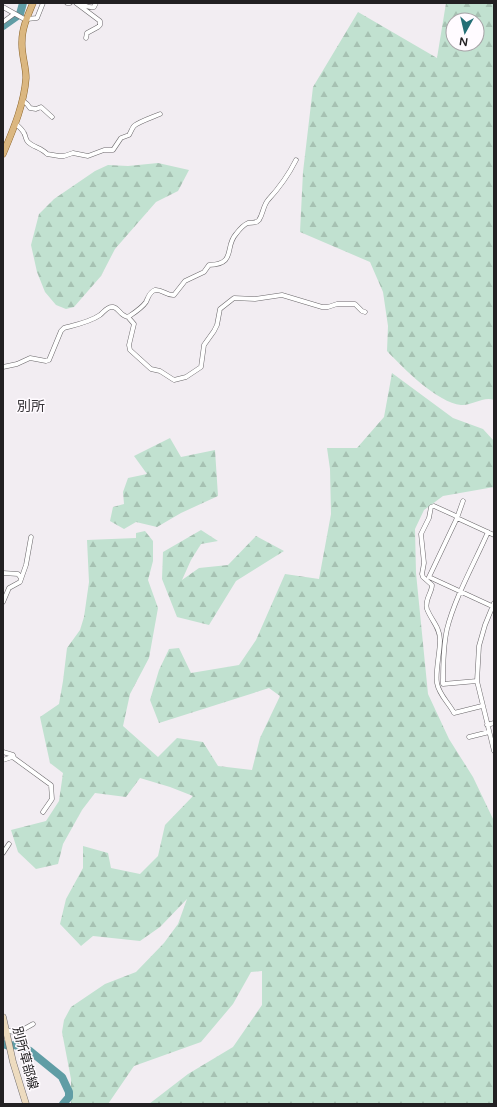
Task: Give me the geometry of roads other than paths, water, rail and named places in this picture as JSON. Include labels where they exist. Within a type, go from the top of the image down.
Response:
[{"type":"main road","points":[[3,154],[22,100],[26,71],[22,41],[33,3]]},
{"type":"main road","name":"別所草部線","points":[[3,1016],[8,1041],[26,1104]]},
{"type":"street","points":[[3,7],[27,20],[37,18],[43,3]]},
{"type":"street","points":[[76,3],[100,21],[100,25],[87,33],[86,38]]},
{"type":"street","points":[[81,3],[86,6],[94,7],[96,3]]},
{"type":"street","points":[[3,22],[14,14]]},
{"type":"street","points":[[22,100],[30,108],[36,109],[41,107],[52,117]]},
{"type":"street","points":[[15,123],[24,133],[28,142],[46,151],[47,154],[64,156],[73,153],[88,156],[104,150],[113,150],[121,138],[129,135],[134,126],[160,114]]},
{"type":"street","points":[[128,317],[146,302],[147,297],[151,292],[160,290],[171,295],[174,294],[188,278],[204,272],[209,265],[217,265],[226,260],[228,257],[231,240],[248,223],[254,223],[259,220],[268,200],[272,198],[285,181],[296,160]]},
{"type":"street","points":[[3,367],[17,364],[30,358],[46,361],[49,360],[61,331],[64,328],[100,316],[109,307],[116,308],[120,314],[128,317],[134,324],[129,345],[130,350],[151,369],[160,371],[174,380],[186,377],[200,367],[204,345],[214,332],[220,309],[234,298],[255,299],[282,295],[322,307],[337,304],[355,304],[365,312]]},
{"type":"street","points":[[463,501],[457,518],[429,577],[494,605],[485,625],[479,646],[477,680],[494,751]]},
{"type":"street","points":[[482,706],[454,713],[439,689],[437,683],[439,632],[427,609],[426,603],[432,585],[423,577],[422,574],[424,563],[420,534],[429,518],[431,507],[434,506],[494,535]]},
{"type":"street","points":[[477,680],[443,684],[444,653],[447,630],[453,608],[488,532]]},
{"type":"street","points":[[3,602],[7,590],[20,582],[26,565],[31,537]]},
{"type":"street","points":[[3,573],[18,574],[21,578]]},
{"type":"street","points":[[487,725],[494,723]]},
{"type":"street","points":[[468,737],[489,732]]},
{"type":"street","points":[[3,752],[13,755],[14,758],[50,785],[52,799],[43,812]]},
{"type":"street","points":[[3,760],[12,757],[14,758]]},
{"type":"street","points":[[3,853],[9,844]]},
{"type":"street","points":[[6,1030],[17,1033],[34,1024]]},
{"type":"waterway","points":[[3,26],[20,14],[23,3]]},
{"type":"waterway","points":[[3,1044],[9,1046],[15,1045],[30,1051],[62,1077],[69,1092],[69,1097],[63,1104]]},
{"type":"district","name":"別所","points":[[31,406]]}]
